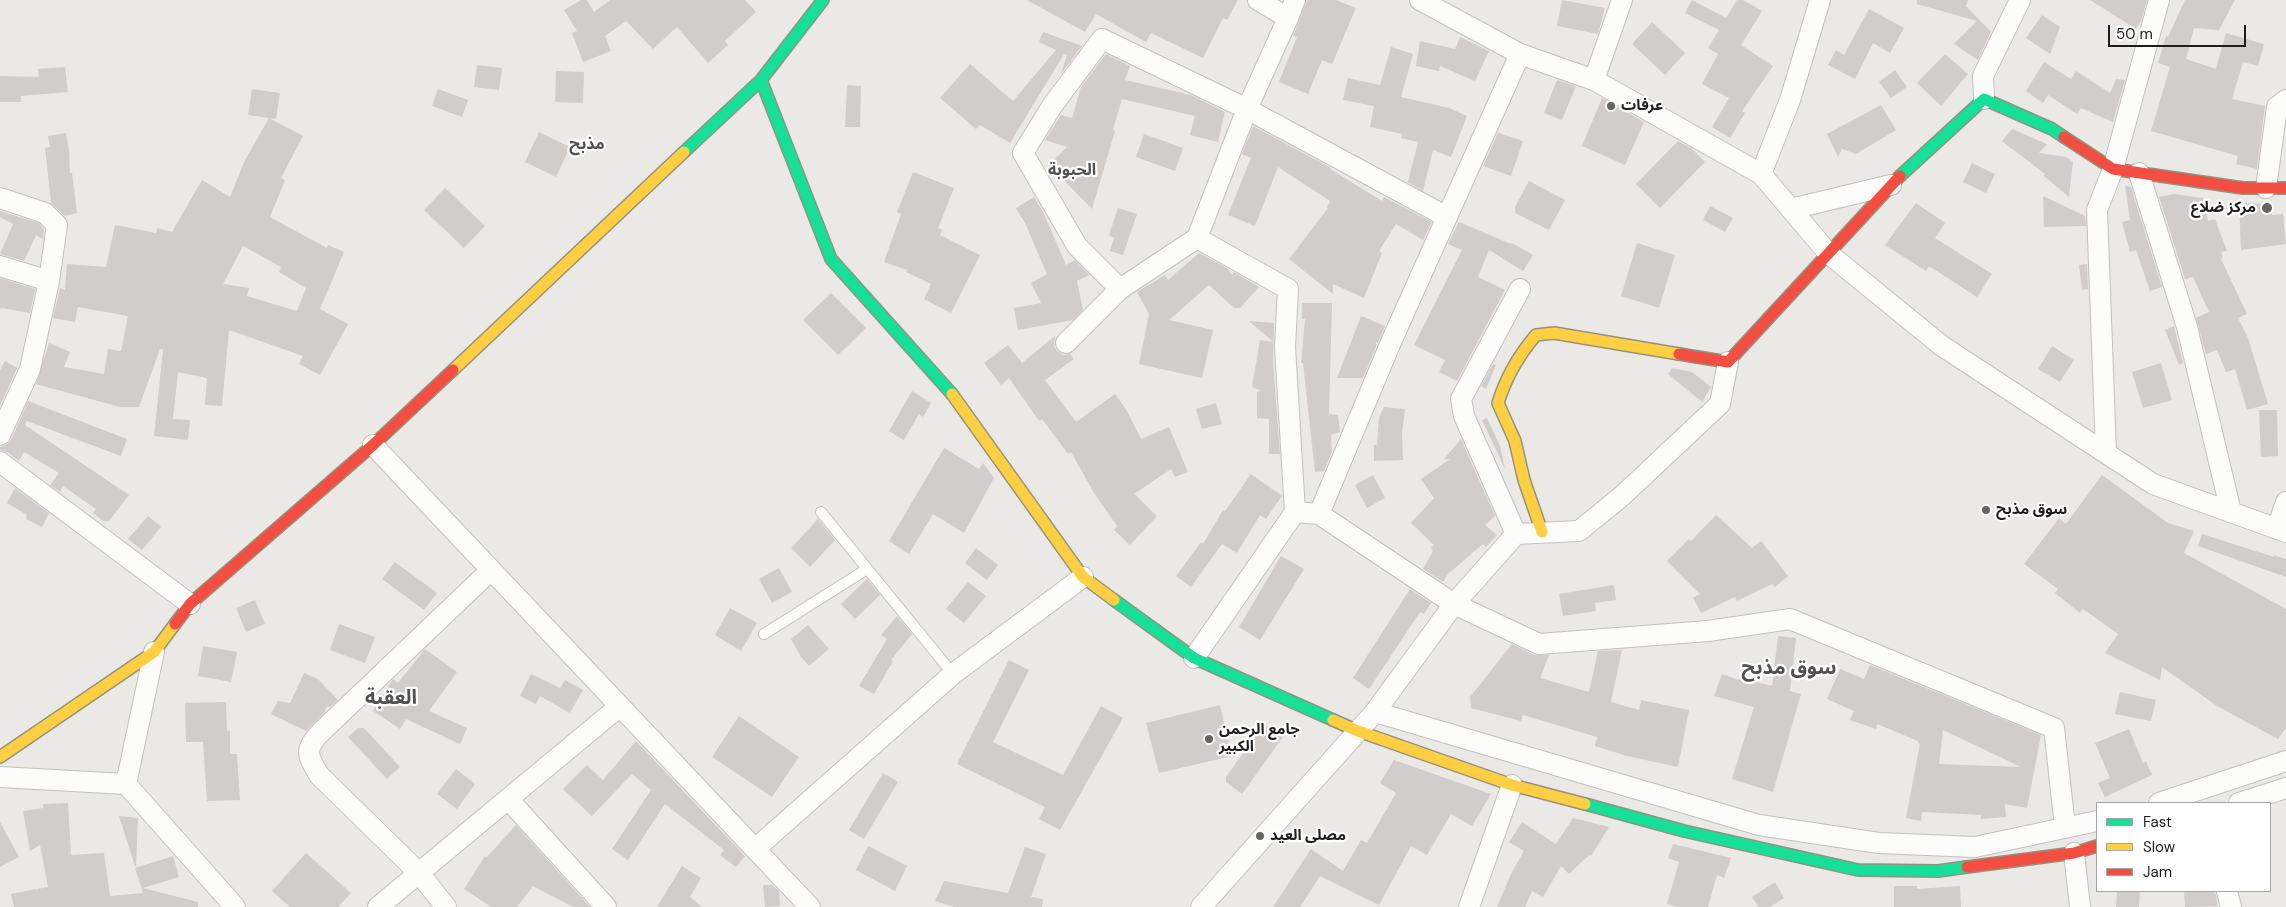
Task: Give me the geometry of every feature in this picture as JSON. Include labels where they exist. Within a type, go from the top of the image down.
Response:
[{"type":"street","points":[[0,757],[154,652],[190,604],[373,445],[762,80],[823,0]]},
{"type":"street","points":[[1066,343],[1120,289],[1197,238],[1248,108],[1291,9],[1258,0]]},
{"type":"street","points":[[1420,0],[1520,54],[1594,80],[1761,174],[1829,254],[1942,346],[2153,484],[2282,530],[2286,502]]},
{"type":"street","points":[[1594,80],[1622,0]]},
{"type":"street","points":[[1761,174],[1790,100],[1820,0]]},
{"type":"street","points":[[1201,907],[1375,712],[1454,604],[1516,534],[1579,531],[1622,496],[1720,404],[1728,362],[1891,185],[1984,99],[1983,76],[2020,0]]},
{"type":"street","points":[[2106,453],[2097,210],[2113,169],[2159,0]]},
{"type":"street","points":[[1120,289],[1077,246],[1023,153],[1052,106],[1102,39],[1248,108],[1447,216]]},
{"type":"street","points":[[1319,514],[1447,216],[1520,54]]},
{"type":"street","points":[[762,80],[831,259],[960,404],[1084,577],[1194,658],[1358,731],[1512,785],[1684,831],[1858,870],[1938,871],[2074,853],[2096,846]]},
{"type":"street","points":[[1984,99],[2052,129],[2113,169],[2242,188],[2280,191],[2277,107],[2286,100]]},
{"type":"street","points":[[2139,173],[2187,327],[2231,512]]},
{"type":"street","points":[[1791,209],[1891,185]]},
{"type":"street","points":[[0,198],[45,213],[57,225],[49,281],[30,369],[0,435]]},
{"type":"street","points":[[1194,658],[1296,512],[1285,347],[1288,289],[1197,238]]},
{"type":"street","points":[[0,266],[49,281]]},
{"type":"street","points":[[1516,534],[1464,416],[1461,400],[1520,289]]},
{"type":"street","points":[[1542,532],[1524,480],[1515,441],[1498,403],[1505,380],[1524,349],[1536,335],[1554,333],[1728,362]]},
{"type":"street","points":[[373,445],[810,907]]},
{"type":"street","points":[[0,462],[190,604]]},
{"type":"street","points":[[1296,512],[1319,514],[1454,604],[1539,644],[1708,631],[1790,620],[2054,728],[2065,827]]},
{"type":"street","points":[[446,907],[419,873],[319,775],[308,756],[311,742],[491,570]]},
{"type":"street","points":[[755,849],[953,674],[1084,577]]},
{"type":"street","points":[[126,784],[154,652]]},
{"type":"street","points":[[378,907],[620,706]]},
{"type":"street","points":[[1375,712],[1759,826],[1879,843],[1975,847],[2096,821]]},
{"type":"street","points":[[2162,802],[2286,761]]},
{"type":"street","points":[[0,777],[126,784],[236,907]]},
{"type":"street","points":[[1469,907],[1512,785]]},
{"type":"street","points":[[2242,802],[2286,788]]},
{"type":"street","points":[[508,799],[606,907]]},
{"type":"street","points":[[1910,870],[1913,844]]},
{"type":"street","points":[[2074,853],[2080,907]]},
{"type":"street","points":[[2227,892],[2231,907]]},
{"type":"lane","points":[[821,512],[953,674]]},
{"type":"lane","points":[[764,634],[867,569]]},
{"type":"building","points":[[581,0],[587,0],[594,12],[610,0],[745,0],[756,12],[725,41],[728,45],[708,63],[677,27],[653,49],[626,21],[605,36],[611,51],[583,62],[572,33],[577,31],[564,10]]},
{"type":"building","points":[[1027,0],[1238,0],[1227,20],[1223,18],[1203,58],[1151,33],[1146,42],[1096,14],[1085,32]]},
{"type":"building","points":[[1307,0],[1336,0],[1356,8],[1332,64],[1322,60],[1308,94],[1279,82],[1297,37],[1293,36]]},
{"type":"building","points":[[1562,0],[1605,8],[1598,34],[1557,26]]},
{"type":"building","points":[[1692,0],[1726,18],[1737,0],[1743,0],[1762,11],[1741,45],[1773,66],[1742,111],[1745,113],[1730,138],[1712,127],[1729,98],[1702,84],[1718,54],[1708,48],[1719,30],[1685,13]]},
{"type":"building","points":[[1917,0],[1968,0],[1966,6],[1991,32],[1978,60],[1954,44],[1977,21],[1917,4]]},
{"type":"building","points":[[2090,0],[2147,0],[2141,21],[2136,29]]},
{"type":"building","points":[[2185,0],[2235,0],[2219,30],[2194,28],[2186,59],[2216,69],[2226,33],[2264,44],[2258,66],[2243,62],[2232,99],[2265,106],[2257,169],[2236,164],[2238,156],[2151,131],[2170,67],[2158,63],[2166,36],[2168,37]]},
{"type":"building","points":[[1869,9],[1904,28],[1890,53],[1873,43],[1855,79],[1828,65],[1836,50],[1844,55]]},
{"type":"building","points":[[2042,15],[2060,27],[2050,54],[2026,38]]},
{"type":"building","points":[[1652,22],[1685,53],[1665,75],[1632,44]]},
{"type":"building","points":[[1043,32],[1082,46],[1061,74],[1067,55],[1064,54],[1010,143],[980,125],[976,129],[940,98],[970,64],[1013,101],[1056,50],[1039,42]]},
{"type":"building","points":[[1460,37],[1489,51],[1475,81],[1440,66],[1439,71],[1416,66],[1420,41],[1455,49]]},
{"type":"building","points":[[1391,47],[1413,54],[1401,97],[1449,108],[1467,116],[1451,157],[1433,150],[1423,191],[1408,182],[1418,142],[1401,138],[1402,134],[1370,127],[1374,106],[1343,100],[1348,78],[1380,85]]},
{"type":"building","points":[[1106,54],[1130,66],[1125,80],[1191,95],[1225,112],[1218,142],[1190,135],[1195,116],[1122,99],[1113,130],[1115,131],[1092,209],[1049,165],[1067,147],[1045,140],[1061,115],[1072,118],[1081,87]]},
{"type":"building","points":[[1945,54],[1968,74],[1941,106],[1917,83]]},
{"type":"building","points":[[2044,62],[2071,79],[2076,71],[2110,93],[2116,79],[2125,80],[2113,122],[2081,108],[2077,114],[2048,95],[2043,103],[2026,91]]},
{"type":"building","points":[[477,65],[502,68],[499,90],[474,87]]},
{"type":"building","points":[[65,67],[68,92],[21,96],[21,102],[0,102],[0,76],[39,77],[38,69]]},
{"type":"building","points":[[1895,70],[1907,87],[1891,98],[1879,82]]},
{"type":"building","points":[[556,71],[584,72],[583,103],[555,102]]},
{"type":"building","points":[[1557,80],[1576,86],[1562,120],[1544,113]]},
{"type":"building","points":[[847,85],[861,86],[860,127],[845,127]]},
{"type":"building","points":[[252,89],[280,93],[276,119],[248,115]]},
{"type":"building","points":[[438,89],[468,100],[462,117],[432,106]]},
{"type":"building","points":[[1602,98],[1644,122],[1625,165],[1582,146]]},
{"type":"building","points":[[1881,105],[1896,130],[1856,154],[1842,149],[1838,157],[1827,134]]},
{"type":"building","points":[[269,118],[303,136],[281,178],[285,180],[270,217],[327,248],[328,245],[344,252],[320,309],[348,324],[320,375],[299,364],[303,356],[229,330],[222,406],[205,405],[207,378],[178,372],[173,419],[190,420],[188,440],[154,436],[163,350],[160,349],[139,407],[120,407],[36,384],[49,343],[70,352],[64,367],[104,374],[108,349],[121,351],[128,316],[78,307],[75,322],[53,318],[60,288],[65,290],[67,264],[106,267],[115,225],[156,233],[157,228],[172,232],[202,180],[230,197],[244,162]],"holes":[[[243,246],[281,267],[279,272],[306,288],[297,311],[247,296],[249,288],[223,284]]]},
{"type":"building","points":[[1253,126],[1331,168],[1382,201],[1384,197],[1432,222],[1423,240],[1396,224],[1379,251],[1382,253],[1364,298],[1333,284],[1333,294],[1289,259],[1328,208],[1330,201],[1278,167],[1255,226],[1228,215],[1251,158],[1242,154]]},
{"type":"building","points":[[2012,129],[2047,144],[2039,153],[2066,157],[2073,162],[2069,197],[2044,176],[2045,174],[2002,141]]},
{"type":"building","points":[[539,132],[570,147],[556,177],[525,162]]},
{"type":"building","points":[[66,133],[77,213],[65,216],[51,203],[45,148],[50,147],[48,136]]},
{"type":"building","points":[[1498,133],[1523,141],[1511,176],[1483,166]]},
{"type":"building","points":[[1144,134],[1183,148],[1175,171],[1136,157]]},
{"type":"building","points":[[1678,141],[1691,148],[1705,162],[1660,208],[1636,184]]},
{"type":"building","points":[[1972,163],[1995,174],[1986,193],[1963,182]]},
{"type":"building","points":[[913,172],[954,188],[938,228],[942,230],[940,235],[980,255],[951,313],[924,299],[931,284],[906,272],[907,270],[884,262],[901,214],[897,212]]},
{"type":"building","points":[[1529,181],[1565,200],[1549,230],[1515,213],[1515,207]]},
{"type":"building","points":[[2125,186],[2131,187],[2162,287],[2150,291],[2136,250],[2130,252],[2122,222],[2130,220]]},
{"type":"building","points":[[445,188],[485,226],[464,248],[424,210]]},
{"type":"building","points":[[2174,194],[2203,198],[2208,221],[2215,219],[2227,251],[2221,252],[2223,258],[2221,259],[2247,314],[2238,318],[2248,338],[2268,404],[2247,410],[2235,369],[2226,372],[2217,350],[2206,354],[2196,318],[2209,312],[2193,277],[2185,279],[2159,197]]},
{"type":"building","points":[[2043,196],[2085,216],[2086,226],[2044,227]]},
{"type":"building","points":[[1034,197],[1043,212],[1066,265],[1075,260],[1089,275],[1077,281],[1083,310],[1073,320],[1018,330],[1014,308],[1041,303],[1031,283],[1047,274],[1025,223],[1016,208]]},
{"type":"building","points":[[1916,203],[1945,223],[1935,238],[1992,274],[1977,297],[1929,266],[1926,271],[1885,245]]},
{"type":"building","points":[[2239,203],[2272,204],[2272,215],[2283,214],[2286,244],[2241,250]]},
{"type":"building","points":[[1710,206],[1733,218],[1725,232],[1703,220]]},
{"type":"building","points":[[1118,208],[1137,214],[1123,255],[1110,251],[1114,238],[1109,235]]},
{"type":"building","points":[[0,211],[39,223],[44,229],[43,239],[36,235],[24,261],[0,254],[13,224],[0,217]]},
{"type":"building","points":[[1459,222],[1512,243],[1533,255],[1523,271],[1489,250],[1478,277],[1505,290],[1457,381],[1439,372],[1445,360],[1414,345],[1462,250],[1448,244]]},
{"type":"building","points":[[1637,243],[1675,255],[1659,308],[1621,296]]},
{"type":"building","points":[[1199,253],[1227,268],[1232,275],[1234,272],[1259,287],[1240,308],[1234,308],[1209,285],[1169,320],[1213,330],[1202,378],[1139,364],[1149,314],[1137,292],[1165,275],[1168,280]]},
{"type":"building","points":[[2087,264],[2088,289],[2082,290],[2079,265]]},
{"type":"building","points":[[0,278],[35,289],[30,313],[1,308],[0,310]]},
{"type":"building","points":[[831,293],[866,328],[838,355],[803,320]]},
{"type":"building","points":[[1302,303],[1332,303],[1329,414],[1338,415],[1340,432],[1331,435],[1332,452],[1324,471],[1315,472],[1303,363],[1301,363],[1305,319],[1302,319]]},
{"type":"building","points":[[1361,316],[1385,326],[1378,343],[1376,342],[1376,347],[1363,378],[1337,378]]},
{"type":"building","points":[[1249,321],[1274,323],[1273,362],[1280,454],[1269,454],[1269,419],[1257,418],[1257,392],[1261,391],[1252,387],[1260,340],[1273,342]]},
{"type":"building","points":[[2174,326],[2183,363],[2179,365],[2165,330]]},
{"type":"building","points":[[1055,336],[1054,346],[1057,351],[1063,355],[1070,354],[1074,359],[1045,380],[1076,422],[1115,394],[1127,411],[1141,439],[1169,427],[1188,472],[1175,477],[1171,469],[1134,494],[1157,516],[1130,545],[1114,530],[1117,526],[1094,493],[1071,452],[1068,454],[1042,419],[1039,421],[1009,378],[1001,385],[984,363],[1008,345],[1022,363]]},
{"type":"building","points":[[2052,346],[2074,360],[2060,382],[2038,369]]},
{"type":"building","points":[[5,361],[17,368],[0,406],[0,370]]},
{"type":"building","points":[[2161,363],[2172,400],[2143,408],[2132,372]]},
{"type":"building","points":[[1493,364],[1496,365],[1486,389],[1481,386]]},
{"type":"building","points":[[1672,368],[1692,372],[1711,387],[1702,402],[1668,374]]},
{"type":"building","points":[[912,391],[931,403],[923,417],[919,414],[904,440],[889,431]]},
{"type":"building","points":[[28,401],[127,439],[121,456],[27,421],[25,425],[129,495],[109,521],[103,521],[93,513],[96,509],[63,486],[60,492],[50,485],[59,473],[24,452],[19,461],[7,452],[0,450],[0,447],[6,445],[11,440]]},
{"type":"building","points":[[1216,403],[1222,424],[1202,429],[1196,409]]},
{"type":"building","points":[[1384,407],[1405,409],[1402,433],[1403,460],[1374,461],[1374,445],[1377,445],[1379,417]]},
{"type":"building","points":[[2259,410],[2277,410],[2278,456],[2261,457]]},
{"type":"building","points":[[1487,418],[1500,446],[1505,469],[1482,420]]},
{"type":"building","points":[[1461,439],[1495,516],[1485,525],[1497,535],[1486,547],[1483,544],[1448,574],[1443,582],[1423,569],[1433,551],[1431,547],[1434,545],[1411,523],[1434,498],[1421,479],[1450,459],[1444,459]]},
{"type":"building","points":[[944,448],[979,469],[983,463],[994,478],[964,533],[933,514],[909,554],[889,541]]},
{"type":"building","points":[[1251,474],[1282,496],[1266,519],[1260,515],[1237,553],[1222,544],[1191,587],[1176,576],[1201,542],[1203,544],[1223,510],[1225,511]]},
{"type":"building","points":[[1373,475],[1385,498],[1367,508],[1355,485]]},
{"type":"building","points":[[2102,475],[2168,523],[2194,531],[2184,553],[2286,609],[2286,728],[2278,739],[2217,706],[2162,667],[2160,680],[2105,653],[2118,634],[2083,609],[2080,613],[2055,593],[2058,589],[2024,564],[2059,518],[2066,524]]},
{"type":"building","points":[[15,488],[49,513],[42,527],[26,519],[27,515],[7,503]]},
{"type":"building","points":[[1716,515],[1752,548],[1761,541],[1788,576],[1775,587],[1772,584],[1737,601],[1735,597],[1701,613],[1693,598],[1700,594],[1667,561],[1689,539],[1691,541]]},
{"type":"building","points":[[148,516],[161,527],[142,550],[128,539]]},
{"type":"building","points":[[818,519],[835,540],[810,567],[791,548]]},
{"type":"building","points":[[2202,534],[2274,557],[2274,555],[2286,559],[2286,577],[2198,546]]},
{"type":"building","points":[[976,548],[998,565],[987,580],[965,563]]},
{"type":"building","points":[[1281,556],[1304,569],[1260,640],[1239,627]]},
{"type":"building","points":[[395,562],[437,593],[424,610],[382,579]]},
{"type":"building","points":[[779,568],[792,592],[772,603],[759,579]]},
{"type":"building","points":[[867,579],[880,595],[855,619],[841,604]]},
{"type":"building","points":[[968,582],[986,596],[964,623],[946,609]]},
{"type":"building","points":[[1614,585],[1616,600],[1595,603],[1596,611],[1563,616],[1559,594]]},
{"type":"building","points":[[1410,589],[1431,603],[1424,614],[1420,612],[1369,689],[1353,678]]},
{"type":"building","points":[[255,600],[265,624],[246,632],[236,608]]},
{"type":"building","points":[[730,608],[757,623],[741,651],[715,635]]},
{"type":"building","points":[[897,616],[912,634],[891,660],[893,661],[874,694],[859,686],[887,639],[881,635]]},
{"type":"building","points":[[339,624],[375,637],[365,663],[330,650]]},
{"type":"building","points":[[808,625],[829,649],[809,666],[801,657],[791,639]]},
{"type":"building","points":[[1778,636],[1796,638],[1790,691],[1801,694],[1773,792],[1732,779],[1754,707],[1714,696],[1722,674],[1739,680],[1740,678],[1772,686]]},
{"type":"building","points":[[1512,644],[1534,655],[1549,655],[1540,678],[1589,692],[1598,651],[1622,650],[1611,702],[1639,710],[1641,700],[1689,710],[1678,767],[1627,756],[1595,746],[1597,737],[1523,715],[1521,721],[1471,708],[1470,697]]},
{"type":"building","points":[[203,646],[237,652],[231,682],[198,676]]},
{"type":"building","points":[[425,649],[457,672],[429,711],[467,728],[460,744],[406,719],[400,729],[373,711],[393,679],[398,683]]},
{"type":"building","points":[[1009,660],[1029,670],[993,742],[1063,775],[1101,706],[1123,718],[1060,830],[1039,819],[1045,807],[957,764]]},
{"type":"building","points":[[1870,665],[2041,735],[2027,808],[2005,804],[2006,817],[1981,819],[1981,815],[1922,812],[1921,821],[1906,818],[1920,744],[1918,741],[1877,724],[1876,729],[1850,720],[1854,711],[1827,699],[1840,669],[1864,679]],"holes":[[[1943,730],[2021,767],[1939,764]]]},
{"type":"building","points":[[304,673],[318,679],[338,700],[330,707],[327,706],[324,713],[306,731],[271,714],[278,701],[290,703]]},
{"type":"building","points":[[531,674],[560,688],[565,680],[583,690],[570,713],[540,696],[536,704],[520,696]]},
{"type":"building","points":[[2120,692],[2156,700],[2151,721],[2115,714]]},
{"type":"building","points":[[226,702],[227,730],[230,731],[230,754],[237,754],[240,800],[207,801],[203,742],[186,742],[185,703]]},
{"type":"building","points":[[1220,705],[1232,756],[1159,773],[1146,723]]},
{"type":"building","points":[[739,716],[799,757],[772,797],[712,757]]},
{"type":"building","points":[[1264,724],[1283,737],[1242,794],[1226,782],[1226,777]]},
{"type":"building","points":[[358,728],[364,728],[400,767],[387,779],[348,737]]},
{"type":"building","points":[[2129,729],[2143,763],[2146,761],[2152,775],[2105,797],[2098,783],[2110,778],[2095,743]]},
{"type":"building","points":[[636,741],[745,856],[736,867],[720,855],[724,850],[665,804],[628,860],[612,849],[651,790],[632,774],[592,816],[563,789],[587,765],[603,780]]},
{"type":"building","points":[[1394,760],[1491,794],[1472,826],[1451,814],[1427,855],[1411,846],[1379,905],[1320,876],[1300,907],[1273,907],[1311,849],[1343,871],[1361,840],[1367,843],[1396,793],[1380,783]]},
{"type":"building","points":[[456,769],[475,784],[457,809],[437,794]]},
{"type":"building","points":[[883,773],[898,782],[864,839],[849,830]]},
{"type":"building","points":[[68,803],[71,855],[104,853],[110,896],[143,893],[135,868],[173,856],[179,877],[143,888],[198,902],[198,907],[14,907],[11,894],[36,889],[37,892],[37,889],[48,887],[40,845],[30,851],[23,811],[43,808],[43,804]]},
{"type":"building","points":[[119,816],[138,818],[136,866],[135,866]]},
{"type":"building","points":[[1573,818],[1609,827],[1591,856],[1589,855],[1569,874],[1561,866],[1543,897],[1532,891],[1525,907],[1497,907],[1511,874],[1524,851],[1509,842],[1522,822],[1556,844]]},
{"type":"building","points":[[0,822],[19,857],[0,867]]},
{"type":"building","points":[[516,825],[590,907],[573,907],[533,886],[517,907],[491,907],[464,889],[485,856],[487,857]]},
{"type":"building","points":[[1673,844],[1731,858],[1724,878],[1717,875],[1708,907],[1678,907],[1667,904],[1679,862],[1668,858]]},
{"type":"building","points":[[868,846],[907,866],[895,891],[856,870]]},
{"type":"building","points":[[1025,847],[1046,854],[1031,897],[1043,899],[1042,907],[954,907],[935,901],[944,881],[1008,893]]},
{"type":"building","points":[[306,853],[351,893],[338,907],[290,907],[272,891]]},
{"type":"building","points":[[682,866],[701,878],[690,897],[702,907],[657,907]]},
{"type":"building","points":[[1775,882],[1784,898],[1770,907],[1759,907],[1752,897]]},
{"type":"building","points":[[763,885],[772,885],[779,891],[780,906],[765,907]]},
{"type":"building","points":[[1894,886],[1917,886],[1917,889],[1960,886],[1961,907],[1894,907]]},
{"type":"building","points":[[2117,892],[2140,892],[2139,907],[2116,907]]},
{"type":"building","points":[[2184,892],[2215,892],[2218,906],[2185,907]]},
{"type":"traffic: fast","points":[[684,152],[761,80],[823,0]]},
{"type":"traffic: fast","points":[[761,80],[831,259],[952,394]]},
{"type":"traffic: fast","points":[[1900,176],[1984,99],[2052,129],[2064,137]]},
{"type":"traffic: fast","points":[[1114,600],[1194,658],[1333,720]]},
{"type":"traffic: fast","points":[[1585,804],[1684,831],[1858,870],[1938,871],[1967,867]]},
{"type":"traffic: slow","points":[[453,370],[684,152]]},
{"type":"traffic: slow","points":[[1542,532],[1524,480],[1515,441],[1498,403],[1518,359],[1536,335],[1554,333],[1679,354]]},
{"type":"traffic: slow","points":[[952,394],[1083,577],[1114,600]]},
{"type":"traffic: slow","points":[[0,757],[154,652],[175,624]]},
{"type":"traffic: slow","points":[[1333,720],[1358,731],[1512,785],[1585,804]]},
{"type":"traffic: jam","points":[[2064,137],[2113,169],[2243,188],[2286,188]]},
{"type":"traffic: jam","points":[[1679,354],[1728,362],[1900,176]]},
{"type":"traffic: jam","points":[[175,624],[190,604],[373,445],[453,370]]},
{"type":"traffic: jam","points":[[1967,867],[2074,853],[2096,846]]},
{"type":"place","name":"عرفات","points":[[1611,106]]},
{"type":"place","name":"مركز ضلاع","points":[[2267,208]]},
{"type":"place","name":"سوق مذبح","points":[[1986,510]]},
{"type":"place","name":"جامع الرحمن الكبير","points":[[1209,739]]},
{"type":"place","name":"مصلى العيد","points":[[1260,836]]},
{"type":"district","name":"مذبح","points":[[587,145]]},
{"type":"district","name":"الحبوبة","points":[[1072,171]]},
{"type":"district","name":"سوق مذبح","points":[[1789,669]]},
{"type":"district","name":"العقبة","points":[[391,699]]}]
